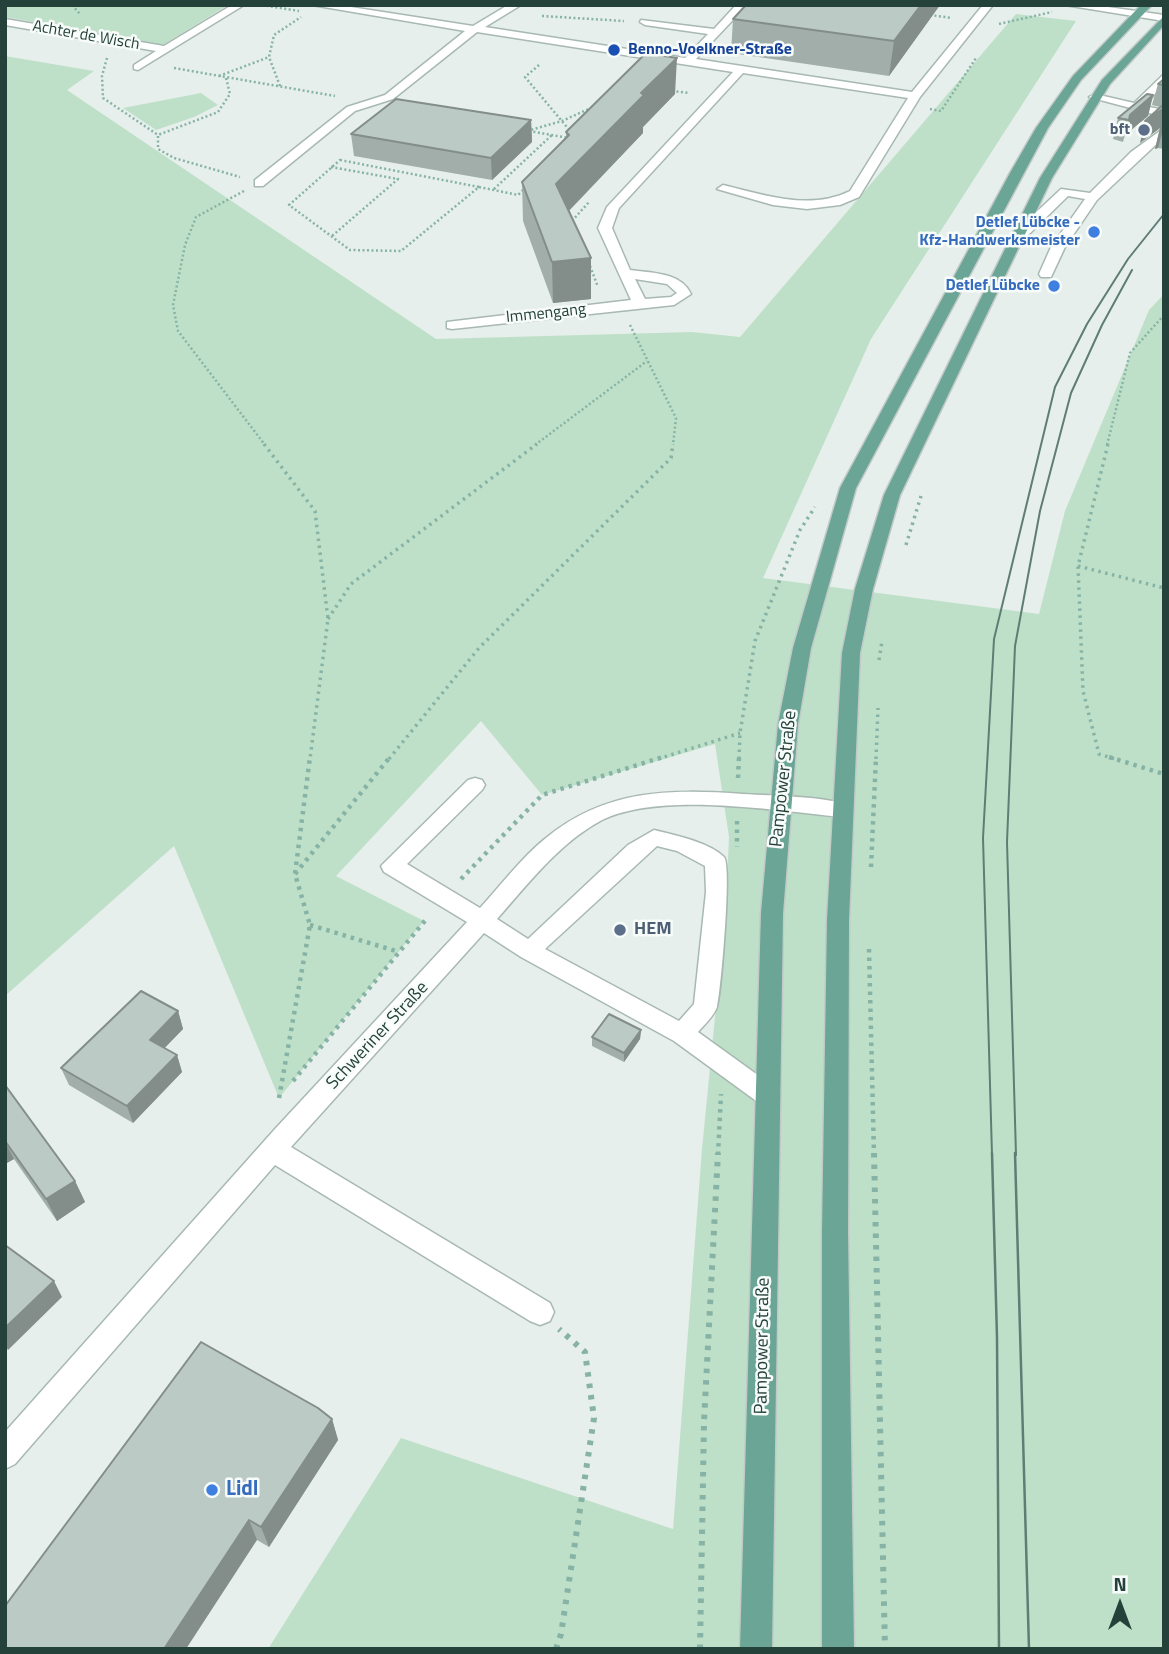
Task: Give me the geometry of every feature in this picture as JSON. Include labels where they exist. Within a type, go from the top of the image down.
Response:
[{"type":"main road","name":"Pampower Straße","points":[[756,1649],[772,913],[788,724],[802,648],[848,488],[1042,128],[1077,78],[1143,10]]},
{"type":"main road","points":[[838,1649],[835,1219],[842,810],[852,653],[864,589],[892,495],[1046,178],[1095,97],[1164,19]]},
{"type":"street","points":[[141,65],[239,5]]},
{"type":"street","points":[[317,5],[915,96]]},
{"type":"street","points":[[259,183],[351,109],[389,97],[463,36],[516,5]]},
{"type":"street","points":[[688,61],[742,5]]},
{"type":"street","points":[[723,189],[810,205],[841,203],[855,194],[915,96],[988,5]]},
{"type":"street","points":[[1070,5],[1143,10],[1164,19]]},
{"type":"street","name":"Achter de Wisch","points":[[5,22],[166,50]]},
{"type":"street","points":[[645,22],[716,32]]},
{"type":"street","points":[[640,303],[605,228],[613,207],[741,69]]},
{"type":"street","points":[[1137,107],[1164,77]]},
{"type":"street","points":[[1095,97],[1137,107],[1159,116]]},
{"type":"street","points":[[370,103],[397,109]]},
{"type":"street","points":[[1046,275],[1058,247],[1093,197],[1164,131]]},
{"type":"street","points":[[1113,177],[1124,146]]},
{"type":"street","points":[[1017,238],[1065,192],[1093,197]]},
{"type":"street","name":"Immengang","points":[[452,325],[674,301],[684,293],[681,287],[671,281],[625,273]]},
{"type":"street","points":[[475,785],[392,866],[445,895],[530,951],[682,1034],[768,1096]]},
{"type":"street","name":"Schweriner Straße","points":[[5,1454],[273,1150],[552,844],[599,813],[649,800],[700,799],[842,810]]},
{"type":"street","points":[[530,951],[636,851],[654,838],[684,845],[716,862],[717,892],[705,1007],[682,1034]]},
{"type":"street","points":[[273,1150],[540,1312]]},
{"type":"path","points":[[537,16],[645,22]]},
{"type":"path","points":[[280,87],[269,57],[274,35],[294,22]]},
{"type":"path","points":[[118,41],[108,52],[102,76],[103,98],[158,135]]},
{"type":"path","points":[[218,76],[269,57]]},
{"type":"path","points":[[141,65],[370,103]]},
{"type":"path","points":[[539,65],[525,77],[562,121],[576,139],[526,131],[562,121],[596,106]]},
{"type":"path","points":[[158,135],[218,112],[230,94],[226,78]]},
{"type":"path","points":[[664,90],[688,93]]},
{"type":"path","points":[[158,135],[158,149],[174,158],[259,183]]},
{"type":"path","points":[[494,190],[552,135]]},
{"type":"path","points":[[479,187],[401,251],[350,250],[289,205],[340,160],[479,187],[518,195],[530,197]]},
{"type":"path","points":[[331,167],[398,180],[332,236]]},
{"type":"path","points":[[259,183],[196,217],[185,244],[173,305],[178,331],[315,510],[328,619],[295,874],[310,925],[279,1098]]},
{"type":"path","points":[[518,195],[528,185]]},
{"type":"path","points":[[576,205],[586,206]]},
{"type":"path","points":[[295,874],[479,648],[671,458],[676,418],[620,306]]},
{"type":"path","points":[[1164,314],[1130,353],[1078,566],[1083,691],[1099,754],[1164,774]]},
{"type":"path","points":[[328,619],[351,584],[647,361]]},
{"type":"path","points":[[904,553],[923,490]]},
{"type":"path","points":[[1078,566],[1164,588]]},
{"type":"path","points":[[878,665],[885,628]]},
{"type":"path","points":[[871,868],[877,706]]},
{"type":"path","points":[[310,925],[399,952]]},
{"type":"path","points":[[868,935],[885,1649]]},
{"type":"path","points":[[540,1312],[585,1352],[594,1418],[561,1634],[556,1649]]},
{"type":"green space","points":[[5,5],[228,5],[163,45],[5,17]]},
{"type":"green space","points":[[1016,14],[1076,21],[871,339],[763,578],[1039,614],[1065,511],[1149,310],[1164,294],[1164,1649],[268,1649],[401,1438],[673,1529],[702,1149],[726,905],[729,837],[715,744],[542,795],[481,721],[336,876],[424,921],[279,1098],[174,846],[5,996],[5,56],[94,71],[67,90],[436,339],[692,332],[740,337]]},
{"type":"green space","points":[[201,93],[218,105],[194,117],[156,130],[123,108]]},
{"type":"building","points":[[746,5],[921,5],[894,41],[733,19]]},
{"type":"building","points":[[646,53],[677,58],[556,184],[591,258],[552,262],[522,182],[569,135],[566,132]]},
{"type":"building","points":[[1147,94],[1153,95],[1130,115],[1129,120],[1118,118]]},
{"type":"building","points":[[396,99],[531,120],[491,158],[351,134]]},
{"type":"building","points":[[1164,104],[1164,108],[1145,121]]},
{"type":"building","points":[[141,991],[178,1011],[150,1040],[177,1055],[127,1106],[61,1068]]},
{"type":"building","points":[[609,1014],[641,1030],[624,1053],[592,1037]]},
{"type":"building","points":[[5,1085],[75,1181],[46,1199],[5,1141]]},
{"type":"building","points":[[5,1245],[54,1281],[5,1328]]},
{"type":"building","name":"Lidl","points":[[201,1342],[318,1408],[332,1419],[261,1527],[249,1520],[164,1649],[5,1649],[5,1606]]},
{"type":"tram line","points":[[992,1155],[983,838],[994,639],[1055,387],[1087,324],[1128,259],[1164,214]]},
{"type":"tram line","points":[[1016,1155],[1007,842],[1015,646],[1040,511],[1071,393],[1102,325],[1132,270]]},
{"type":"tram line","points":[[992,1153],[997,1338],[999,1649]]},
{"type":"tram line","points":[[1015,1153],[1029,1649]]},
{"type":"place","name":"Benno-Voelkner-Straße","points":[[614,50]]},
{"type":"place","name":"bft","points":[[1144,130]]},
{"type":"place","name":"Detlef Lübcke - Kfz-Handwerksmeister","points":[[1094,232]]},
{"type":"place","name":"Detlef Lübcke","points":[[1054,286]]},
{"type":"place","name":"HEM","points":[[620,930]]},
{"type":"place","name":"Lidl","points":[[212,1490]]}]
